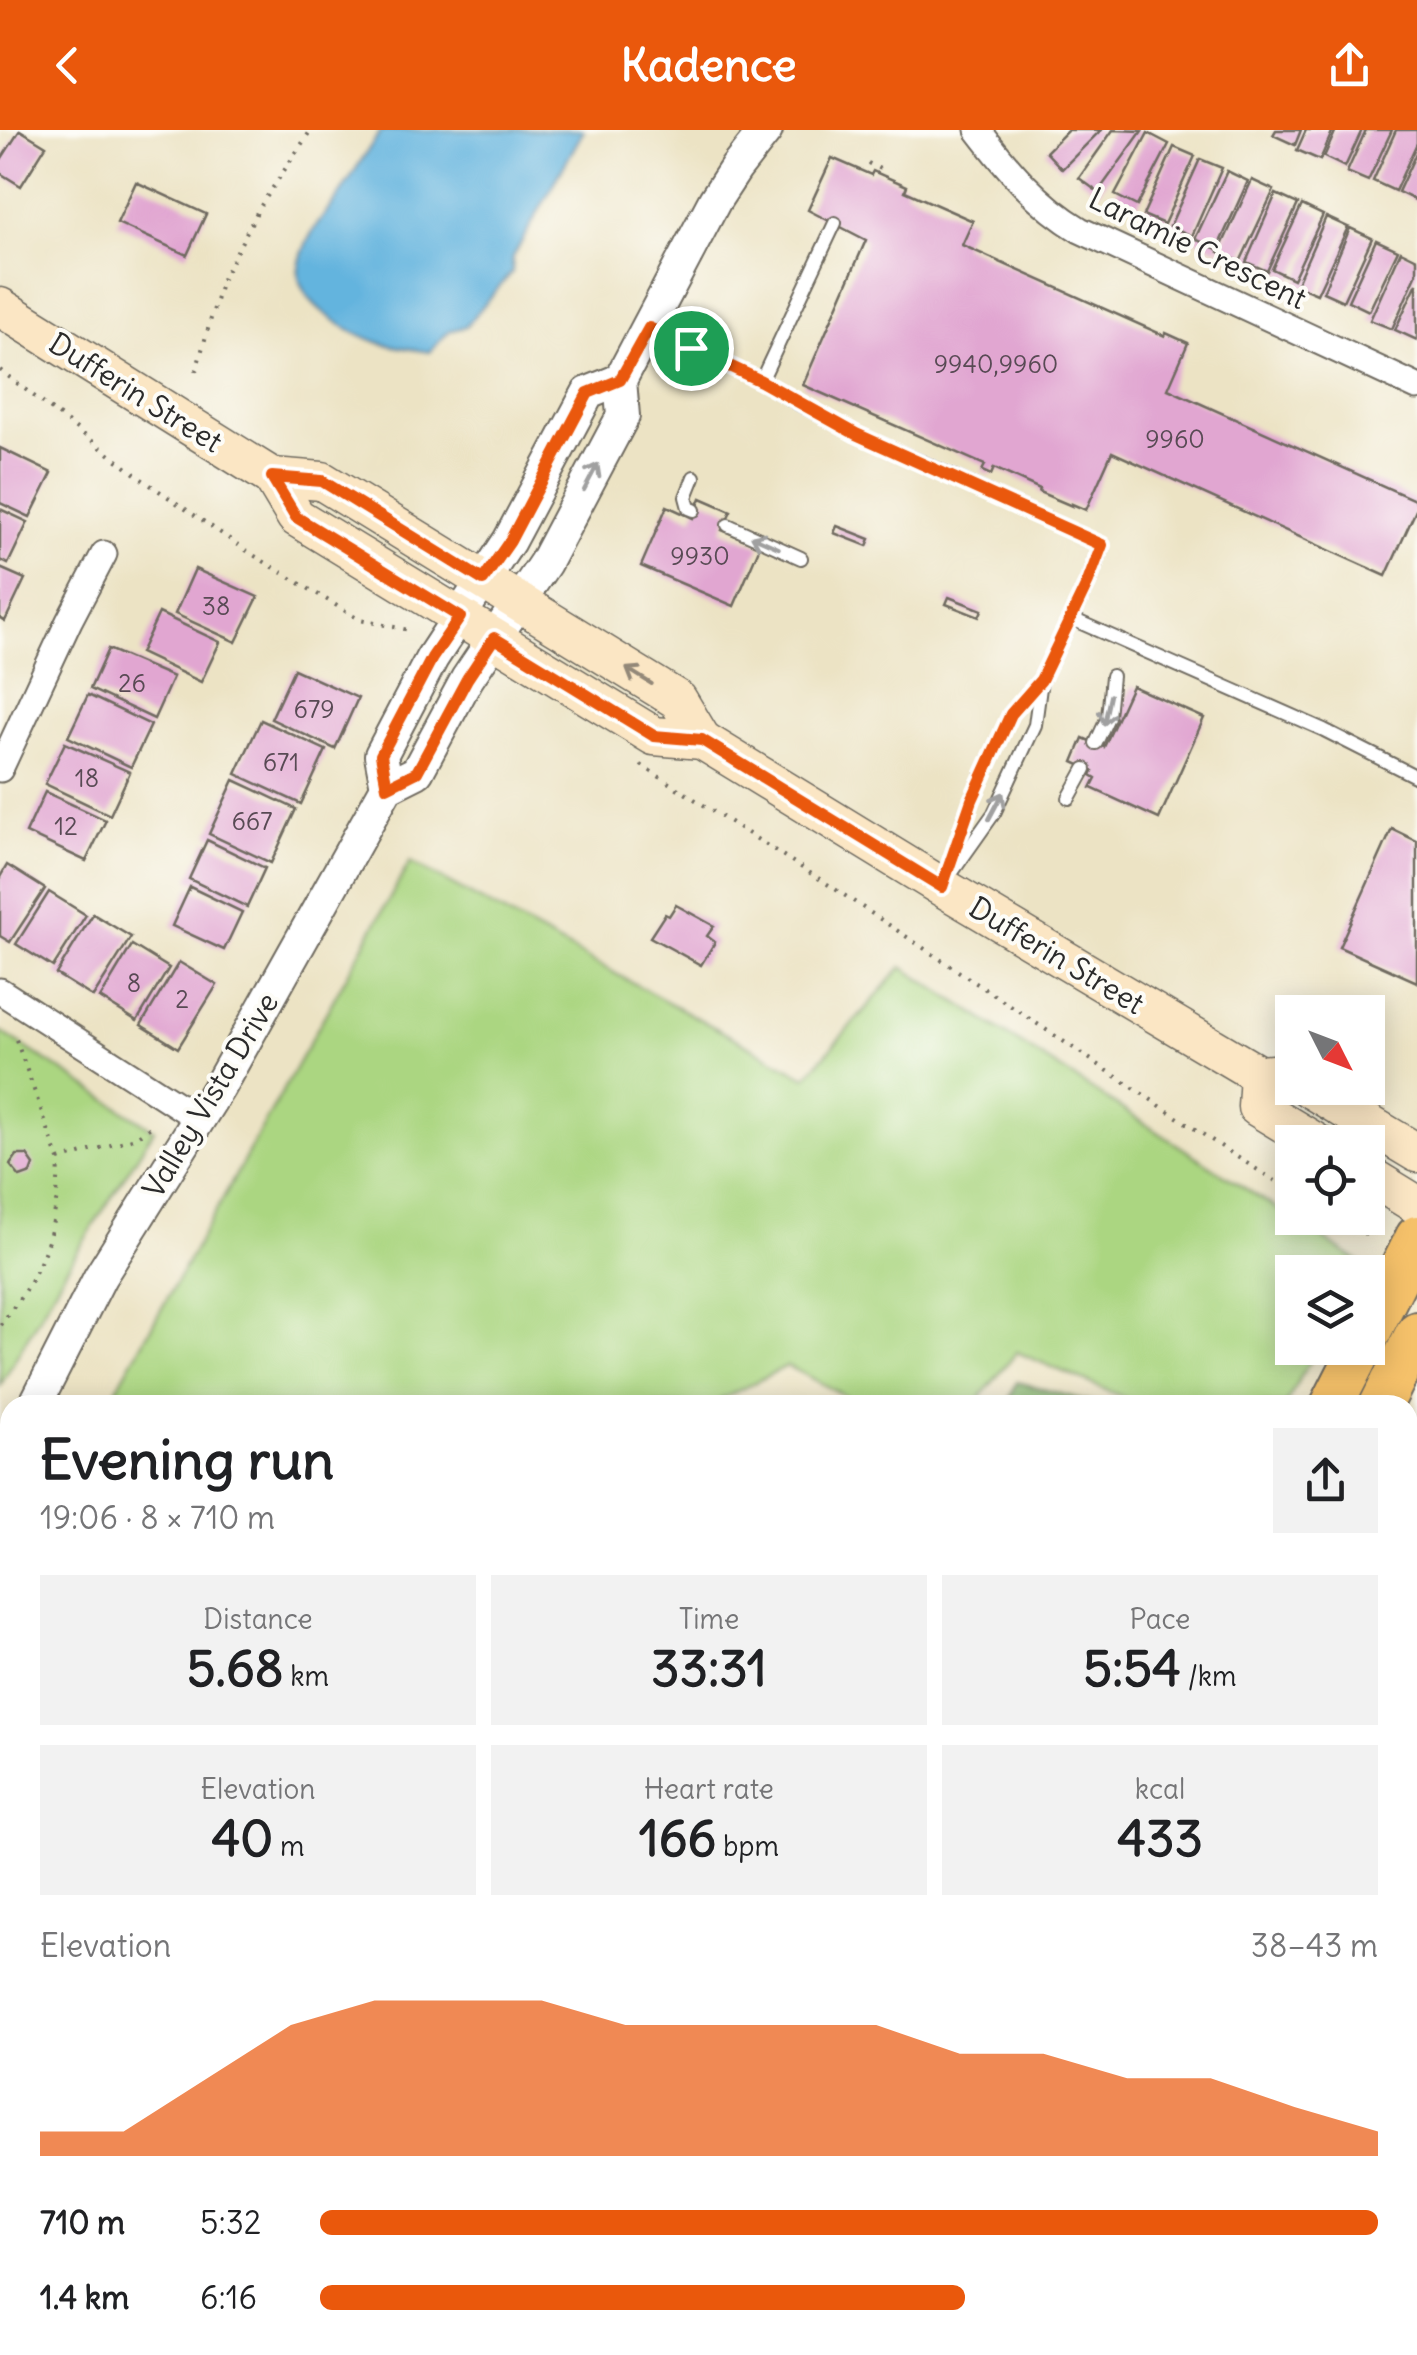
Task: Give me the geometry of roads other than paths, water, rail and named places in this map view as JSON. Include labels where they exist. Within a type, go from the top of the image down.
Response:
[{"type":"main road","name":"Dufferin Street","points":[[0,307],[272,477],[296,517],[654,736],[702,740],[942,887],[1275,1075]]},
{"type":"main road","name":"Dufferin Street","points":[[272,477],[322,481],[678,700],[702,740]]},
{"type":"main road","name":"Dufferin Street","points":[[1275,1078],[1257,1106],[1288,1125]]},
{"type":"main road","points":[[1337,1105],[1417,1153]]},
{"type":"main road","points":[[1385,1185],[1417,1204]]},
{"type":"main road","points":[[1385,1301],[1417,1237]]},
{"type":"main road","points":[[1386,1395],[1417,1334]]},
{"type":"main road","points":[[1337,1395],[1352,1365]]},
{"type":"street","points":[[620,380],[715,200],[766,130]]},
{"type":"street","name":"Laramie Crescent","points":[[978,130],[1030,193],[1080,230],[1417,387]]},
{"type":"street","name":"Valley Vista Drive","points":[[41,1395],[100,1277],[200,1119],[387,787],[417,772],[467,679],[545,563],[622,416],[620,380],[588,393],[510,541],[432,658],[381,755],[387,787]]},
{"type":"street","points":[[0,769],[104,554]]},
{"type":"street","points":[[0,991],[200,1119]]},
{"type":"lane","points":[[761,381],[836,222]]},
{"type":"lane","points":[[649,328],[761,381],[856,434],[1102,545],[1041,680],[1011,714],[972,800],[942,887]]},
{"type":"lane","points":[[694,477],[686,496],[689,508],[694,510]]},
{"type":"lane","points":[[728,525],[801,558]]},
{"type":"lane","points":[[1070,618],[1324,730],[1417,777]]},
{"type":"lane","points":[[1096,743],[1108,717],[1112,676]]},
{"type":"lane","points":[[942,887],[994,813],[1036,724],[1041,680]]},
{"type":"lane","points":[[1069,798],[1085,769]]},
{"type":"water","points":[[382,130],[584,130],[513,257],[512,272],[465,327],[449,331],[430,352],[383,344],[353,331],[314,303],[300,280],[299,267],[310,237]]}]
